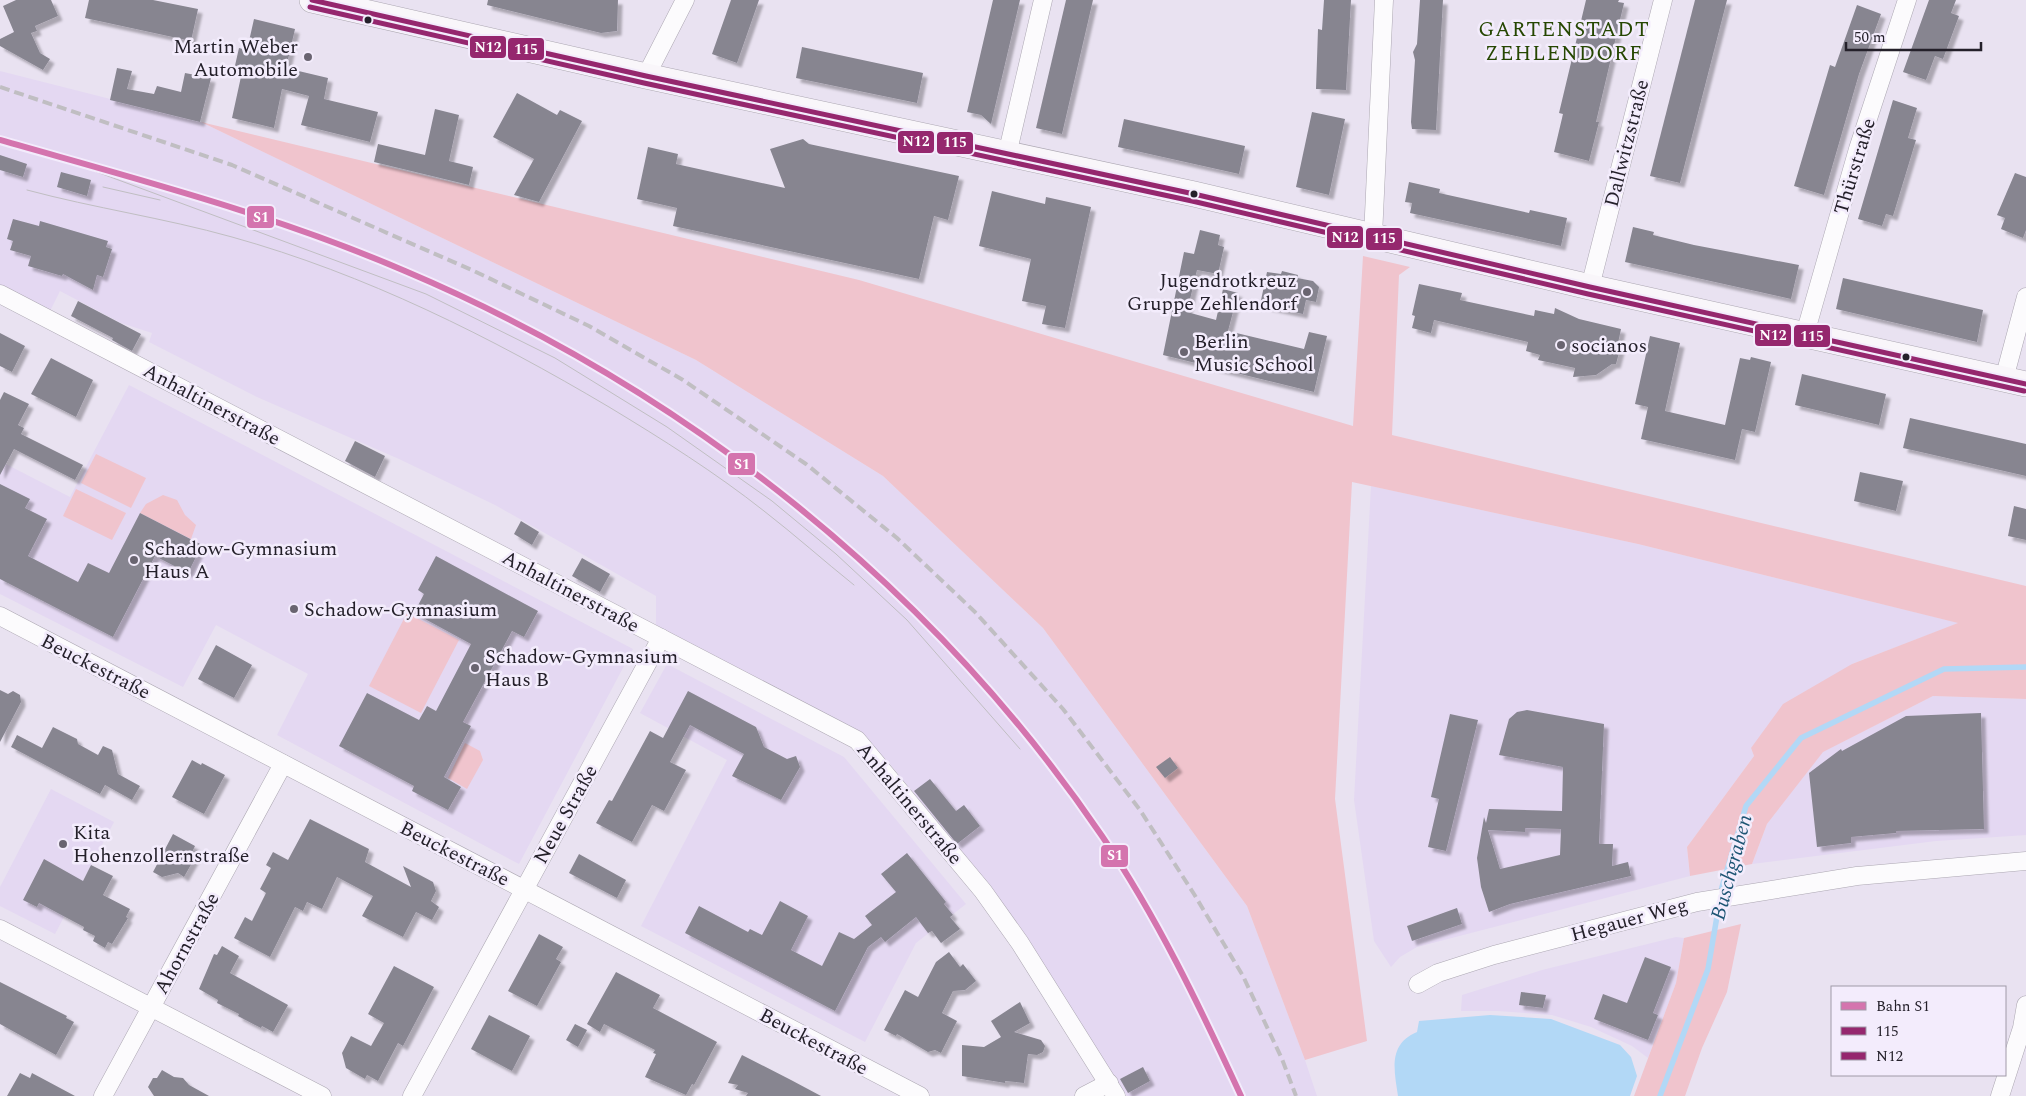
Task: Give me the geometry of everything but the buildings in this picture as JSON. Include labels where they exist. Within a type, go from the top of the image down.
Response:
[{"type":"street","points":[[312,0],[646,76],[1373,236],[1590,287],[2015,382],[2026,296]]},
{"type":"street","points":[[646,76],[685,0]]},
{"type":"street","points":[[1008,155],[1043,0]]},
{"type":"street","points":[[1373,236],[1384,0]]},
{"type":"street","name":"Dallwitzstraße","points":[[1590,287],[1663,0]]},
{"type":"street","name":"Thürstraße","points":[[1805,334],[1858,149],[1907,0]]},
{"type":"street","name":"Anhaltinerstraße","points":[[0,294],[848,734],[865,748],[983,890],[1020,943],[1112,1089]]},
{"type":"street","name":"Beuckestraße","points":[[0,616],[915,1094]]},
{"type":"street","name":"Neue Straße","points":[[412,1096],[661,638]]},
{"type":"street","name":"Ahornstraße","points":[[103,1096],[284,764]]},
{"type":"street","name":"Hegauer Weg","points":[[1418,984],[1438,973],[1494,955],[1697,902],[1857,876],[2026,862]]},
{"type":"street","points":[[0,929],[322,1096]]},
{"type":"street","points":[[2000,1096],[2022,1028],[2026,1005]]},
{"type":"street","points":[[1084,1096],[1112,1089]]},
{"type":"shaded area","points":[[0,71],[201,122],[696,360],[883,476],[1043,628],[1247,906],[1317,1096],[1127,1096],[989,885],[890,764],[860,732],[656,625],[656,596],[495,505],[399,459],[257,397],[149,342],[152,333],[121,323],[60,291],[50,311],[0,285]]},
{"type":"shaded area","points":[[201,122],[859,280],[1353,426],[1363,256],[1410,267],[1399,275],[1392,435],[2026,586],[2026,699],[1933,696],[1823,752],[1767,824],[1752,864],[1690,876],[1687,847],[1754,756],[1751,748],[1783,704],[1852,664],[1958,623],[1638,544],[1352,482],[1335,799],[1367,1041],[1305,1060],[1247,906],[1043,628],[883,476],[696,360]]},
{"type":"shaded area","name":"Schadow-Gymnasium","points":[[129,385],[633,649],[519,864],[277,735],[308,674],[216,625],[183,687],[0,594],[0,461],[70,497]]},
{"type":"shaded area","points":[[96,454],[146,478],[131,508],[81,483]]},
{"type":"shaded area","points":[[1371,486],[1638,544],[1959,623],[1852,664],[1751,748],[1754,756],[1687,847],[1690,876],[1417,947],[1400,957],[1391,967],[1374,941],[1354,800]]},
{"type":"shaded area","points":[[76,489],[126,513],[112,540],[63,516]]},
{"type":"shaded area","points":[[163,495],[177,500],[185,515],[196,525],[191,539],[140,513],[146,504]]},
{"type":"shaded area","points":[[407,613],[459,640],[421,713],[369,686]]},
{"type":"shaded area","points":[[667,664],[844,757],[966,904],[916,943],[865,1042],[641,926],[727,760],[640,713]]},
{"type":"shaded area","points":[[1933,696],[2026,699],[2026,835],[1936,841],[1752,864],[1767,824],[1822,752]]},
{"type":"shaded area","points":[[465,743],[480,751],[483,760],[467,789],[448,778]]},
{"type":"shaded area","name":"Kita Hohenzollernstraße","points":[[51,789],[114,822],[55,934],[0,906],[0,887]]},
{"type":"shaded area","points":[[1741,924],[1727,992],[1702,1048],[1685,1096],[1634,1096],[1676,983],[1684,938]]},
{"type":"shaded area","points":[[1676,937],[1684,938],[1676,983],[1648,1058],[1632,1046],[1591,1027],[1552,1015],[1498,1011],[1461,1011],[1462,995],[1542,970]]},
{"type":"water","points":[[1490,1015],[1551,1019],[1620,1045],[1631,1057],[1637,1076],[1630,1096],[1398,1096],[1395,1077],[1397,1051],[1401,1043],[1417,1032],[1419,1021]]},
{"type":"waterway","name":"Buschgraben","points":[[1660,1096],[1708,969],[1722,887],[1746,806],[1801,738],[1944,669],[2026,667]]},
{"type":"tram line","points":[[51,155],[426,294],[555,358],[667,427],[772,501],[836,554],[907,620],[1020,749]]},
{"type":"tram line","points":[[103,187],[160,200]]},
{"type":"tram line","points":[[27,190],[181,224],[282,252],[379,289],[473,332],[564,381],[669,444],[746,497],[854,585]]},
{"type":"railway","points":[[0,87],[232,165],[474,271],[589,326],[683,380],[806,464],[897,538],[975,612],[1063,709],[1140,810],[1194,894],[1243,976],[1282,1059],[1296,1096]]},
{"type":"rail line","name":"S1","points":[[0,140],[256,215],[306,232],[405,271],[508,319],[608,374],[703,435],[794,504],[880,578],[960,658],[1034,744],[1102,836],[1141,898],[1194,996],[1241,1096]]},
{"type":"transit line","name":"115","points":[[312,0],[646,76],[1194,194],[1590,287],[2026,384]]},
{"type":"transit line","name":"N12","points":[[310,7],[644,83],[1192,201],[1588,294],[2024,391]]},
{"type":"place","name":"Martin Weber Automobile","points":[[308,57]]},
{"type":"place","name":"Jugendrotkreuz Gruppe Zehlendorf","points":[[1307,292]]},
{"type":"place","name":"socianos","points":[[1561,345]]},
{"type":"place","name":"Berlin Music School","points":[[1184,352]]},
{"type":"place","name":"Schadow-Gymnasium Haus A","points":[[134,560]]},
{"type":"place","name":"Schadow-Gymnasium","points":[[294,609]]},
{"type":"place","name":"Schadow-Gymnasium Haus B","points":[[475,668]]},
{"type":"place","name":"Kita Hohenzollernstraße","points":[[63,844]]},
{"type":"district","name":"GARTENSTADT ZEHLENDORF","points":[[1564,41]]}]
